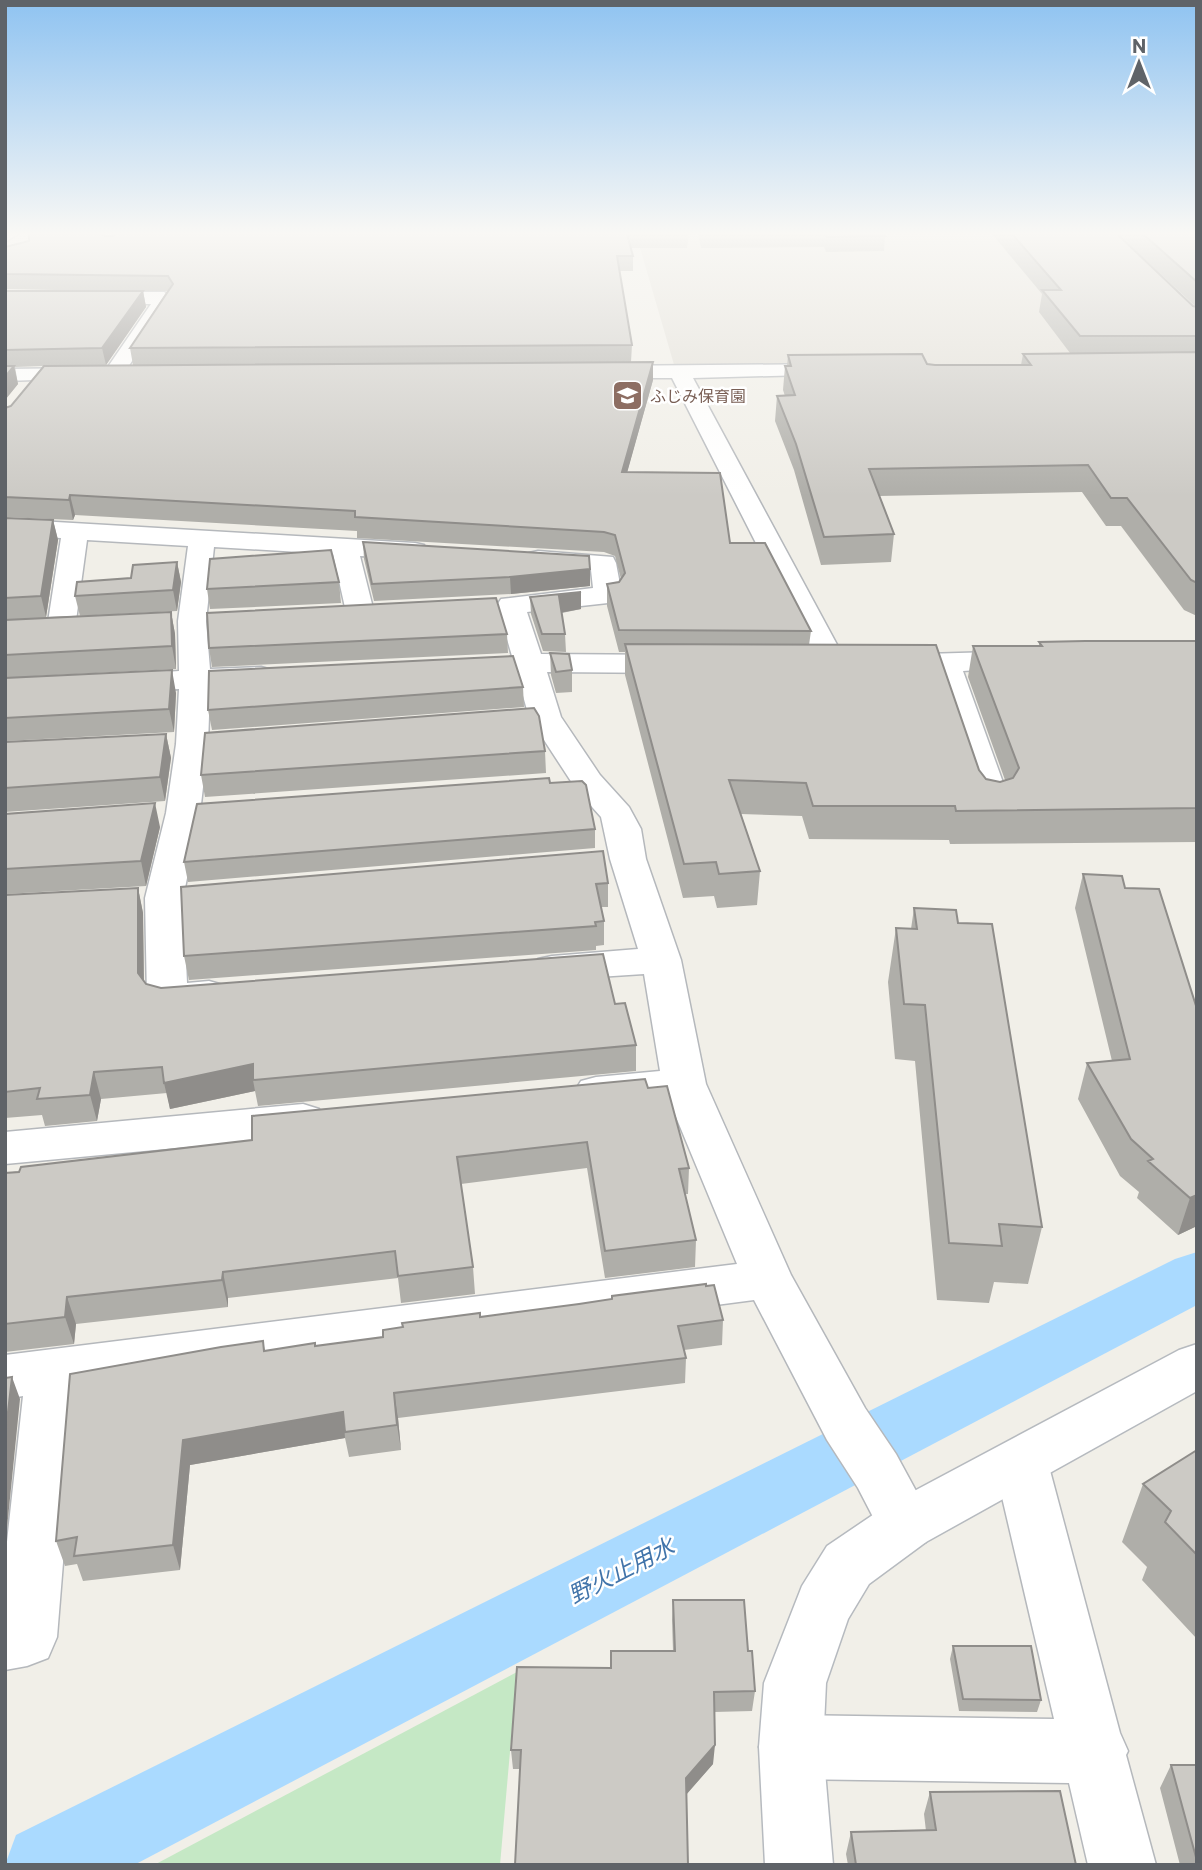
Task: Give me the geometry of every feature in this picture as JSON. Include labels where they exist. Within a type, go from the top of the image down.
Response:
[{"type":"street","points":[[114,374],[149,321]]},
{"type":"street","points":[[582,372],[856,370]]},
{"type":"street","points":[[678,371],[820,665],[1055,659]]},
{"type":"street","points":[[5,375],[139,374]]},
{"type":"street","points":[[23,396],[40,375]]},
{"type":"street","points":[[5,527],[440,553]]},
{"type":"street","points":[[62,628],[75,531]]},
{"type":"street","points":[[202,539],[192,621],[192,743],[183,813],[164,898],[167,998],[249,991]]},
{"type":"street","points":[[345,547],[360,612]]},
{"type":"street","points":[[508,557],[603,563],[608,595],[497,606],[529,663],[532,718],[617,814],[624,829],[615,861],[661,960],[684,1084],[768,1279],[846,1424],[877,1471],[906,1524]]},
{"type":"street","points":[[946,662],[993,802]]},
{"type":"street","points":[[487,665],[709,664]]},
{"type":"street","points":[[86,685],[292,674]]},
{"type":"street","points":[[546,785],[588,782]]},
{"type":"street","points":[[124,901],[205,895]]},
{"type":"street","points":[[510,971],[661,960]]},
{"type":"street","points":[[559,1096],[684,1084]]},
{"type":"street","points":[[5,1148],[338,1116]]},
{"type":"street","points":[[5,1641],[27,1637],[28,1374],[768,1279]]},
{"type":"street","points":[[799,1865],[790,1747],[795,1683],[823,1606],[848,1566],[906,1524],[1197,1365]]},
{"type":"street","points":[[1021,1463],[1096,1751],[1122,1865]]},
{"type":"street","points":[[790,1747],[1096,1751]]},
{"type":"shaded area","points":[[661,321],[1160,321],[1197,363],[675,368]]},
{"type":"green space","points":[[517,1672],[500,1865],[154,1865]]},
{"type":"building","points":[[5,321],[121,321],[102,348],[5,350]]},
{"type":"building","points":[[148,321],[628,321],[632,345],[130,348]]},
{"type":"building","points":[[1068,321],[1197,321],[1197,336],[1080,336]]},
{"type":"building","points":[[1197,352],[1197,583],[1191,580],[1127,498],[1111,498],[1088,465],[869,469],[894,534],[824,537],[796,444],[777,396],[795,395],[785,366],[791,366],[788,355],[922,354],[927,364],[935,365],[1031,365],[1023,354]]},
{"type":"building","points":[[653,362],[622,472],[720,473],[730,543],[765,543],[811,631],[619,630],[607,584],[619,582],[625,573],[615,535],[604,532],[355,517],[355,511],[70,495],[69,500],[5,497],[5,408],[11,406],[44,366]]},
{"type":"building","points":[[5,366],[14,366],[5,377]]},
{"type":"building","points":[[5,518],[53,520],[41,596],[5,598]]},
{"type":"building","points":[[363,542],[589,556],[590,569],[510,577],[372,584]]},
{"type":"building","points":[[331,550],[339,582],[207,589],[210,559]]},
{"type":"building","points":[[177,562],[173,590],[75,596],[77,582],[131,578],[133,565]]},
{"type":"building","points":[[581,592],[559,596],[565,634],[542,634],[530,597]]},
{"type":"building","points":[[496,598],[507,634],[209,648],[207,613]]},
{"type":"building","points":[[171,612],[172,646],[5,655],[5,620]]},
{"type":"building","points":[[1197,641],[1197,808],[956,811],[955,806],[813,806],[806,783],[729,780],[760,871],[719,874],[716,862],[684,864],[625,644],[936,645],[979,770],[986,779],[1000,782],[1013,778],[1019,768],[973,646],[1042,646],[1039,642]]},
{"type":"building","points":[[550,653],[569,654],[572,670],[556,672]]},
{"type":"building","points":[[513,656],[523,687],[208,710],[209,671]]},
{"type":"building","points":[[172,670],[169,709],[5,718],[5,678]]},
{"type":"building","points":[[534,708],[539,716],[545,751],[201,775],[205,733]]},
{"type":"building","points":[[166,734],[160,777],[5,788],[5,742]]},
{"type":"building","points":[[549,778],[550,783],[582,781],[586,785],[595,829],[184,862],[197,804]]},
{"type":"building","points":[[155,803],[141,861],[5,869],[5,814]]},
{"type":"building","points":[[603,851],[608,883],[596,884],[604,921],[595,922],[596,926],[184,956],[181,887]]},
{"type":"building","points":[[1083,874],[1122,876],[1125,888],[1159,889],[1197,1009],[1197,1195],[1190,1198],[1148,1161],[1153,1159],[1131,1139],[1087,1063],[1130,1059]]},
{"type":"building","points":[[138,888],[138,973],[146,984],[161,988],[603,954],[615,1004],[625,1003],[636,1045],[253,1080],[253,1064],[164,1083],[162,1067],[94,1072],[90,1095],[37,1099],[40,1088],[5,1092],[5,895]]},
{"type":"building","points":[[914,908],[956,910],[958,923],[992,924],[1042,1227],[999,1224],[1002,1246],[949,1243],[925,1005],[904,1004],[896,928],[917,929]]},
{"type":"building","points":[[645,1079],[648,1088],[667,1086],[689,1168],[679,1169],[696,1240],[605,1251],[587,1142],[457,1157],[473,1267],[398,1276],[395,1251],[223,1272],[222,1280],[67,1297],[65,1317],[5,1324],[5,1173],[19,1172],[21,1167],[252,1140],[252,1116]]},
{"type":"building","points":[[714,1285],[723,1320],[678,1326],[686,1358],[394,1393],[397,1425],[345,1432],[343,1412],[183,1440],[173,1545],[74,1556],[77,1537],[56,1541],[70,1374],[263,1341],[264,1351],[383,1337],[383,1330],[403,1327],[402,1323],[480,1313],[480,1317]]},
{"type":"building","points":[[12,1377],[5,1438],[5,1378]]},
{"type":"building","points":[[1197,1450],[1197,1555],[1165,1522],[1171,1511],[1143,1484]]},
{"type":"building","points":[[673,1600],[744,1600],[748,1651],[752,1651],[755,1691],[714,1692],[715,1745],[686,1778],[688,1865],[515,1865],[521,1750],[511,1750],[517,1667],[611,1668],[611,1651],[675,1651]]},
{"type":"building","points":[[953,1646],[1031,1646],[1041,1700],[963,1699]]},
{"type":"building","points":[[1171,1765],[1197,1765],[1197,1861]]},
{"type":"building","points":[[1060,1791],[1076,1865],[856,1865],[851,1832],[936,1830],[930,1792]]},
{"type":"waterway","name":"野火止用水","points":[[46,1865],[1197,1276]]},
{"type":"place","name":"ふじみ保育園","points":[[627,395]]}]
